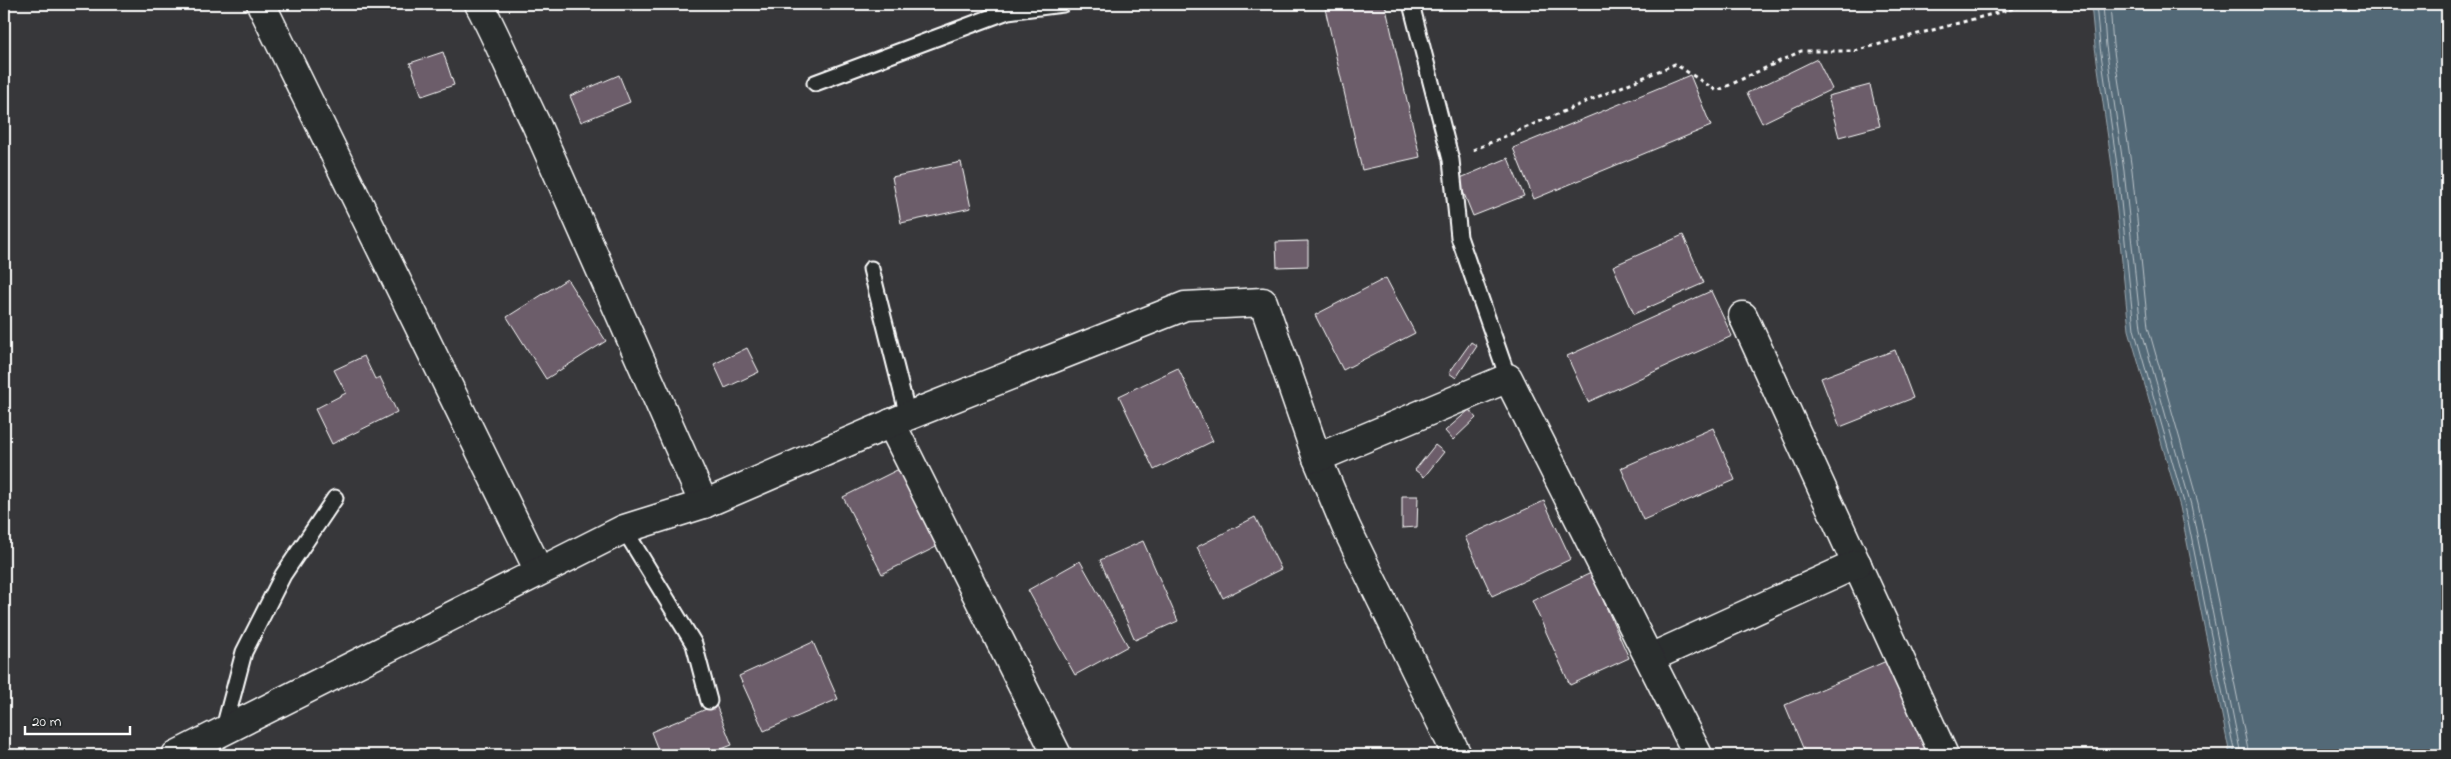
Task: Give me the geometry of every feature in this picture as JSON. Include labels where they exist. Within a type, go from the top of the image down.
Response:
[{"type":"street","points":[[261,4],[540,572]]},
{"type":"street","points":[[479,4],[497,37],[704,504]]},
{"type":"street","points":[[176,755],[624,529],[704,504],[900,420],[1185,306],[1263,302],[1317,458],[1346,527],[1457,755]]},
{"type":"street","points":[[1743,316],[1944,755]]},
{"type":"street","points":[[1317,458],[1508,378],[1698,755]]},
{"type":"street","points":[[900,420],[1057,755]]},
{"type":"street","points":[[1650,658],[1857,564]]},
{"type":"lane","points":[[815,82],[1008,11],[1063,4]]},
{"type":"lane","points":[[1411,4],[1451,160],[1459,237],[1508,378]]},
{"type":"lane","points":[[871,269],[900,420]]},
{"type":"lane","points":[[222,733],[244,652],[283,575],[335,498]]},
{"type":"lane","points":[[624,529],[694,644],[709,702]]},
{"type":"path","points":[[1451,160],[1675,64],[1717,91],[1802,50],[1854,51],[2030,4]]},
{"type":"water","points":[[2091,4],[2447,4],[2447,755],[2230,755],[2180,507],[2129,330],[2113,173],[2095,47]]},
{"type":"building","points":[[793,4],[817,4],[794,9]]},
{"type":"building","points":[[1324,4],[1385,4],[1420,157],[1362,170]]},
{"type":"building","points":[[443,52],[454,85],[422,96],[410,63]]},
{"type":"building","points":[[1817,59],[1832,89],[1762,123],[1747,93]]},
{"type":"building","points":[[619,75],[630,102],[581,122],[570,96]]},
{"type":"building","points":[[1690,75],[1711,126],[1534,199],[1513,148]]},
{"type":"building","points":[[1870,85],[1880,126],[1839,137],[1828,96]]},
{"type":"building","points":[[1508,158],[1524,196],[1473,216],[1458,179]]},
{"type":"building","points":[[961,162],[971,208],[901,223],[892,177]]},
{"type":"building","points":[[1683,235],[1704,283],[1634,314],[1613,266]]},
{"type":"building","points":[[1308,241],[1308,266],[1277,267],[1276,242]]},
{"type":"building","points":[[1386,278],[1415,333],[1343,370],[1315,315]]},
{"type":"building","points":[[567,279],[606,341],[546,379],[507,317]]},
{"type":"building","points":[[1711,291],[1732,336],[1588,402],[1567,356]]},
{"type":"building","points":[[1471,342],[1477,346],[1456,378],[1449,373]]},
{"type":"building","points":[[747,348],[759,372],[725,388],[714,364]]},
{"type":"building","points":[[1895,350],[1913,398],[1840,427],[1821,378]]},
{"type":"building","points":[[364,356],[375,379],[380,377],[397,412],[332,444],[315,409],[346,393],[334,370]]},
{"type":"building","points":[[1178,368],[1213,441],[1154,470],[1119,396]]},
{"type":"building","points":[[1469,410],[1476,418],[1453,440],[1445,431]]},
{"type":"building","points":[[1713,428],[1735,480],[1643,520],[1621,468]]},
{"type":"building","points":[[1435,445],[1444,452],[1424,477],[1415,470]]},
{"type":"building","points":[[901,468],[940,545],[882,574],[843,497]]},
{"type":"building","points":[[1402,496],[1418,496],[1417,527],[1402,528]]},
{"type":"building","points":[[1544,501],[1571,559],[1492,596],[1465,537]]},
{"type":"building","points":[[1255,517],[1281,569],[1223,598],[1197,547]]},
{"type":"building","points":[[1143,541],[1178,621],[1135,640],[1100,560]]},
{"type":"building","points":[[1080,561],[1128,646],[1075,675],[1028,590]]},
{"type":"building","points":[[1591,573],[1629,658],[1570,685],[1532,601]]},
{"type":"building","points":[[813,642],[838,699],[764,731],[739,676]]},
{"type":"building","points":[[1898,656],[1940,755],[1806,755],[1785,705]]},
{"type":"building","points":[[716,705],[732,745],[706,755],[660,755],[651,732]]},
{"type":"building","points":[[319,749],[322,755],[306,755]]}]
